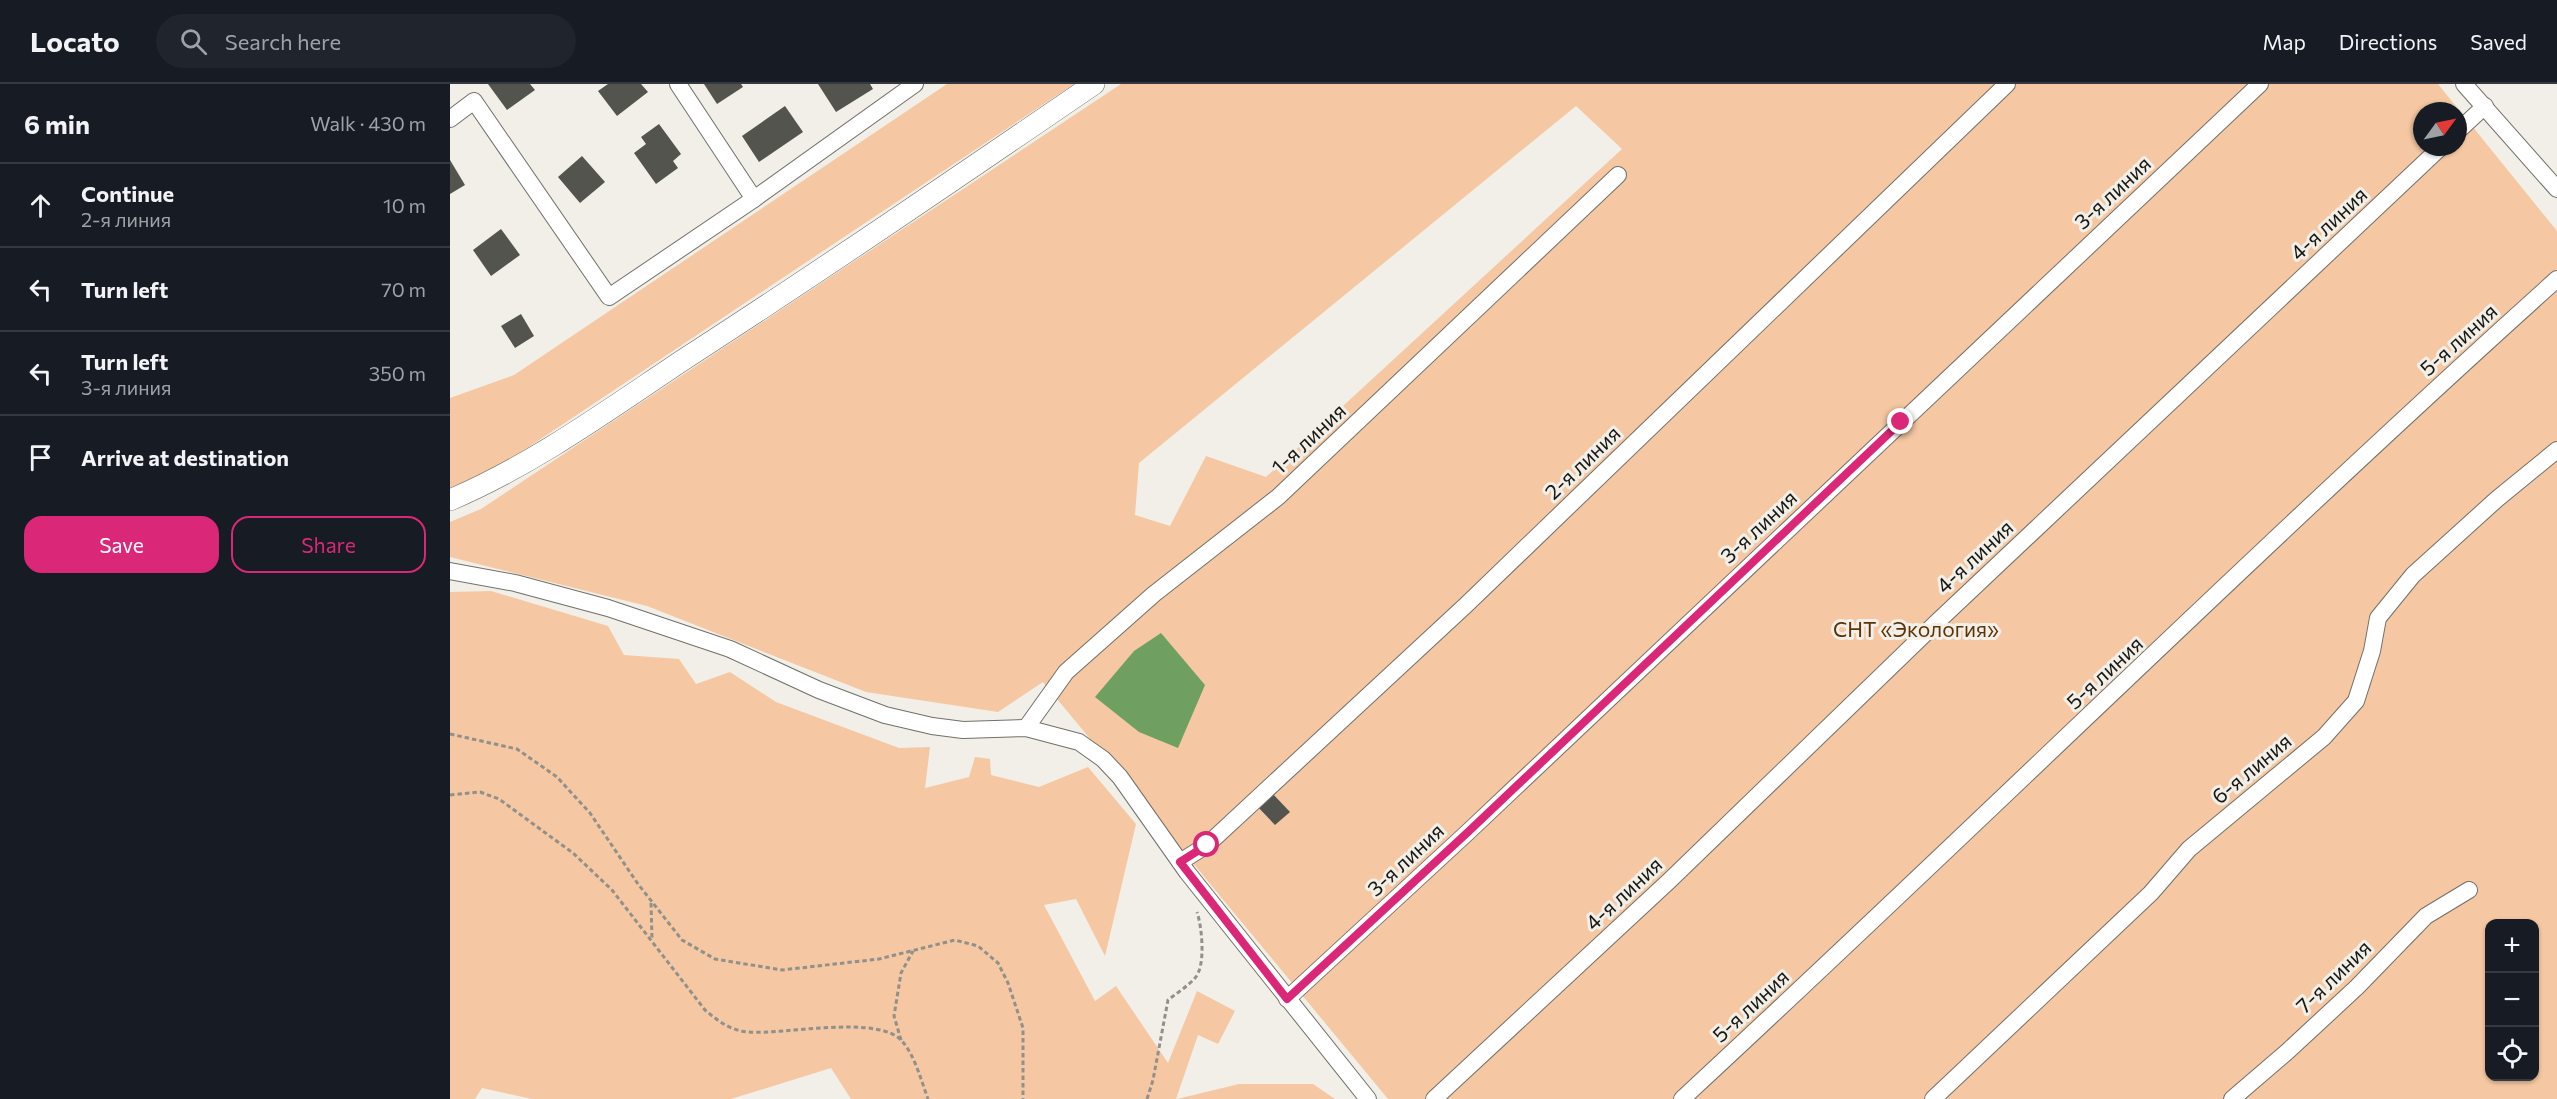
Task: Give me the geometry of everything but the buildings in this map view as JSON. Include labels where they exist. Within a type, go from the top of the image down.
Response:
[{"type":"main road","points":[[450,500],[488,484],[544,451],[772,303],[1094,84]]},
{"type":"street","points":[[678,84],[754,199]]},
{"type":"street","points":[[450,119],[474,101],[609,297],[754,199],[915,84]]},
{"type":"street","name":"2-я линия","points":[[1180,862],[1207,845],[1466,605],[2007,84]]},
{"type":"street","name":"3-я линия","points":[[1287,999],[1468,832],[2260,84]]},
{"type":"street","points":[[2464,84],[2557,189]]},
{"type":"street","points":[[2467,123],[2485,106]]},
{"type":"street","name":"4-я линия","points":[[1434,1099],[1670,881],[1936,623],[2431,156]]},
{"type":"street","name":"1-я линия","points":[[1026,728],[1066,672],[1154,594],[1278,497],[1618,175]]},
{"type":"street","name":"5-я линия","points":[[1682,1099],[2451,375],[2557,279]]},
{"type":"street","name":"6-я линия","points":[[1933,1099],[2151,893],[2189,849],[2324,737],[2356,701],[2372,651],[2378,618],[2413,574],[2557,450]]},
{"type":"street","points":[[450,571],[515,583],[608,608],[730,649],[819,690],[885,715],[932,726],[963,730],[1026,728],[1074,740],[1103,759],[1120,777],[1180,862],[1368,1099]]},
{"type":"street","name":"7-я линия","points":[[2232,1099],[2348,995],[2426,916],[2469,891]]},
{"type":"path","points":[[450,734],[517,749],[557,777],[590,813],[651,901],[682,940],[715,959],[782,970],[879,959],[955,940],[978,946],[998,963],[1008,983],[1023,1028],[1023,1099]]},
{"type":"path","points":[[450,795],[480,792],[499,799],[573,853],[612,890],[705,1010],[723,1025],[748,1032],[828,1027],[882,1030],[901,1040]]},
{"type":"path","points":[[651,901],[652,939]]},
{"type":"path","points":[[1147,1099],[1153,1080],[1168,1000],[1196,977],[1202,966],[1200,922],[1195,902]]},
{"type":"path","points":[[913,951],[901,973],[894,1016],[901,1040],[918,1071],[928,1099]]},
{"type":"green space","points":[[947,84],[1074,84],[494,470],[450,490],[450,398],[514,375]]},
{"type":"green space","name":"СНТ «Экология»","points":[[1121,84],[2438,84],[2453,102],[2413,102],[2413,156],[2467,156],[2467,120],[2557,231],[2557,1099],[1388,1099],[1043,682],[998,712],[866,692],[647,606],[450,557],[450,522],[481,509]],"holes":[[[1576,106],[1622,149],[1266,477],[1206,456],[1170,526],[1135,515],[1139,463]]]},
{"type":"green space","points":[[491,591],[608,626],[624,655],[679,659],[696,684],[730,672],[776,702],[899,748],[930,747],[925,788],[969,777],[975,757],[990,759],[991,775],[1039,787],[1088,767],[1136,824],[1105,956],[1076,899],[1044,905],[1095,1001],[1116,986],[1168,1063],[1197,991],[1235,1011],[1218,1044],[1198,1035],[1176,1099],[851,1099],[831,1068],[731,1099],[532,1099],[482,1088],[475,1099],[450,1099],[450,592]]},
{"type":"green space","points":[[1239,1084],[1313,1084],[1335,1099],[1177,1099]]},
{"type":"shaded area","points":[[1161,633],[1205,685],[1178,748],[1139,732],[1095,697],[1134,651]]},
{"type":"route","points":[[1207,845],[1180,862],[1287,999],[1468,832],[1901,422]]}]
